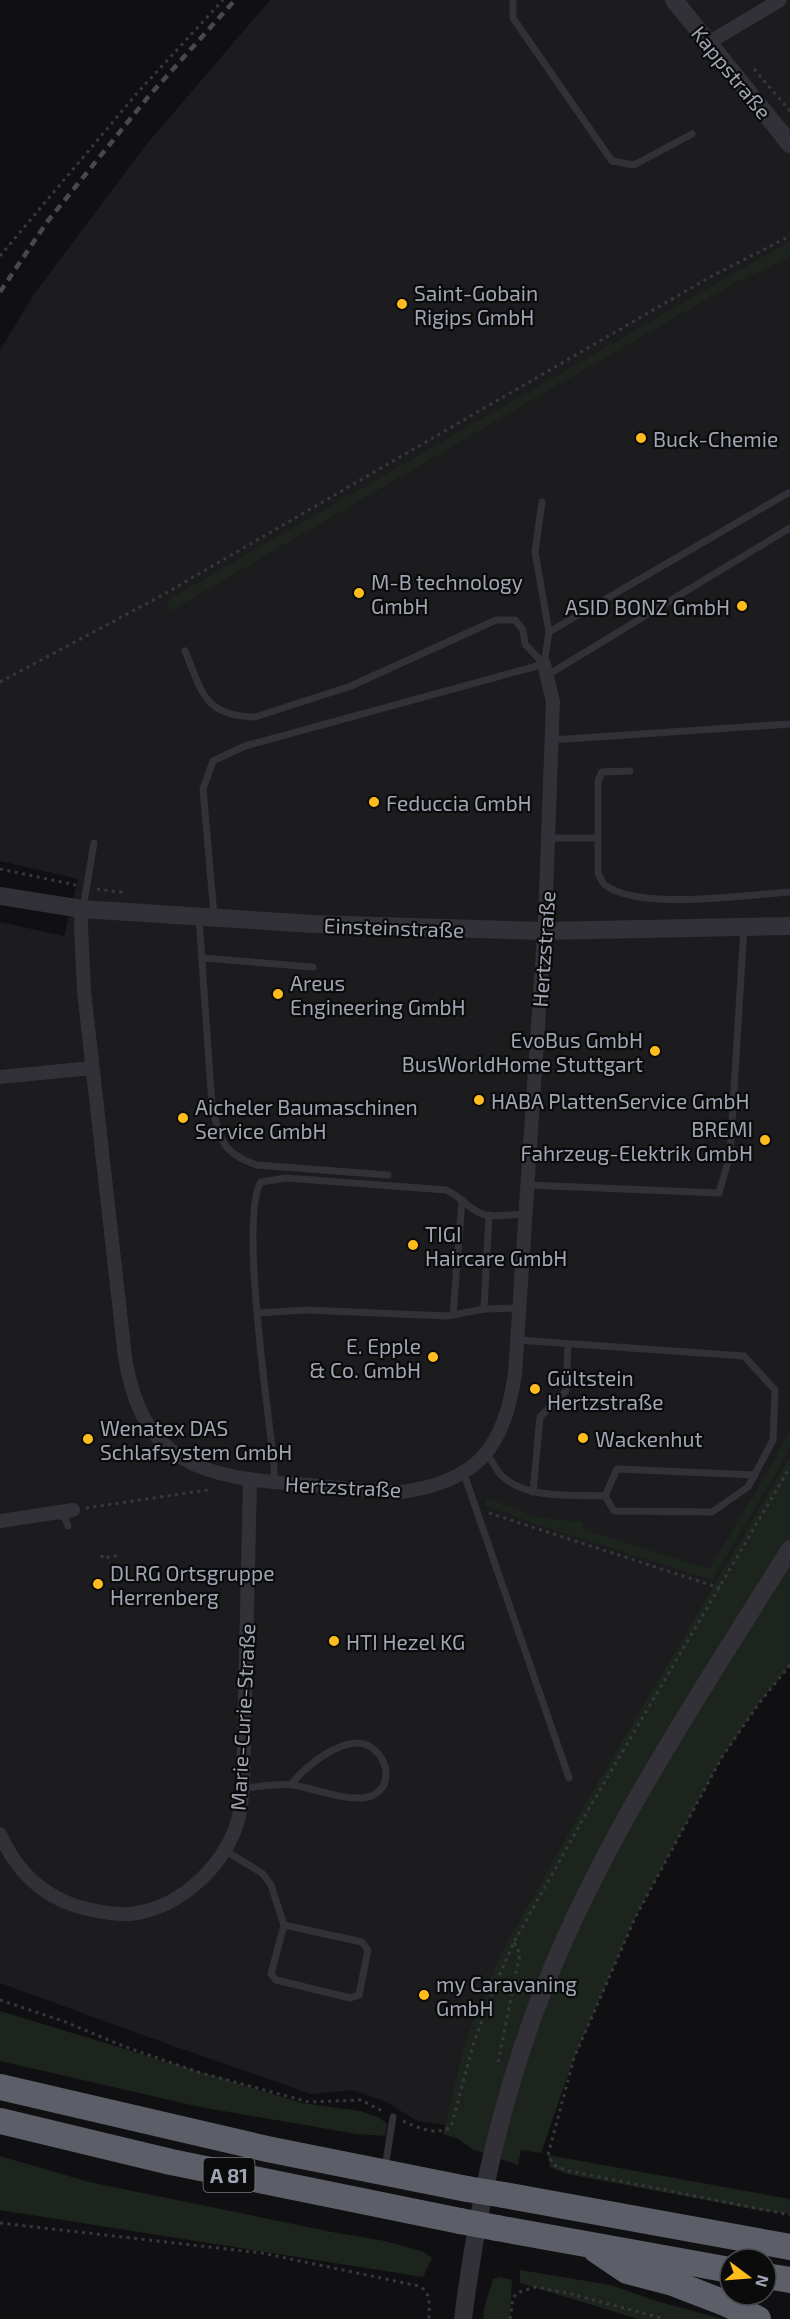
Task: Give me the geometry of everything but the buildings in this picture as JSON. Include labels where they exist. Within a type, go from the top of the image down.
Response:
[{"type":"highway","name":"A 81","points":[[0,2087],[180,2130],[384,2173],[790,2247]]},
{"type":"highway","name":"A 81","points":[[0,2121],[182,2164],[460,2221],[718,2268]]},
{"type":"highway","points":[[589,2245],[627,2271],[674,2283],[758,2319]]},
{"type":"street","name":"Kappstraße","points":[[674,0],[790,144]]},
{"type":"street","points":[[708,43],[780,0]]},
{"type":"street","name":"Hertzstraße","points":[[82,909],[81,945],[92,1068],[125,1357],[131,1390],[145,1421],[165,1446],[192,1465],[219,1475],[250,1480],[402,1492],[425,1489],[464,1474],[474,1467],[487,1452],[504,1424],[512,1402],[544,931],[553,702],[545,670]]},
{"type":"street","name":"Einsteinstraße","points":[[0,896],[82,909],[313,924],[544,931],[790,926]]},
{"type":"street","points":[[0,1077],[92,1068]]},
{"type":"street","name":"Marie-Curie-Straße","points":[[0,1834],[10,1857],[36,1884],[75,1907],[110,1913],[137,1913],[169,1903],[204,1876],[224,1850],[239,1816],[243,1788],[250,1480]]},
{"type":"street","points":[[0,1521],[73,1510]]},
{"type":"street","points":[[463,2319],[478,2212],[489,2163],[517,2062],[554,1965],[596,1874],[654,1769],[790,1549]]},
{"type":"lane","points":[[513,0],[513,18],[612,161],[634,165],[692,135]]},
{"type":"lane","points":[[549,632],[788,493]]},
{"type":"lane","points":[[542,502],[535,552],[549,632],[545,670]]},
{"type":"lane","points":[[388,1175],[257,1164],[241,1160],[227,1149],[219,1131],[212,1106],[203,958],[206,916],[203,789],[213,761],[245,746],[545,670],[790,528]]},
{"type":"lane","points":[[185,651],[207,701],[222,712],[239,717],[255,717],[351,686],[496,620],[515,620],[523,630],[525,644],[545,670]]},
{"type":"lane","points":[[552,740],[790,724]]},
{"type":"lane","points":[[630,771],[602,772],[598,780],[598,873],[604,884],[621,892],[662,900],[790,892]]},
{"type":"lane","points":[[548,838],[597,838]]},
{"type":"lane","points":[[82,909],[94,843]]},
{"type":"lane","points":[[528,1185],[719,1193],[729,1155],[744,927]]},
{"type":"lane","points":[[203,958],[313,967]]},
{"type":"lane","points":[[274,1482],[253,1259],[256,1189],[261,1182],[286,1178],[446,1190],[454,1193],[480,1213],[525,1214]]},
{"type":"lane","points":[[453,1315],[462,1200]]},
{"type":"lane","points":[[484,1309],[489,1215]]},
{"type":"lane","points":[[258,1313],[306,1310],[453,1315],[484,1309],[520,1308]]},
{"type":"lane","points":[[518,1340],[744,1356],[775,1390],[773,1440],[755,1475],[748,1487],[712,1512],[614,1511],[605,1496]]},
{"type":"lane","points":[[533,1492],[540,1417],[566,1391],[568,1344]]},
{"type":"lane","points":[[487,1452],[501,1475],[518,1488],[533,1492],[605,1496]]},
{"type":"lane","points":[[605,1496],[617,1470],[755,1475]]},
{"type":"lane","points":[[464,1474],[569,1778]]},
{"type":"lane","points":[[51,1513],[65,1518],[68,1526]]},
{"type":"lane","points":[[243,1788],[291,1785],[364,1798],[379,1790],[388,1775],[387,1766],[380,1754],[369,1745],[353,1742],[322,1756],[300,1772],[291,1785]]},
{"type":"lane","points":[[224,1850],[262,1873],[271,1886],[284,1925],[271,1974],[276,1980],[350,1998],[359,1995],[368,1950],[362,1942],[284,1925]]},
{"type":"lane","points":[[384,2173],[393,2117]]},
{"type":"path","points":[[0,256],[138,92],[223,0]]},
{"type":"path","points":[[0,682],[159,597],[710,277],[790,236]]},
{"type":"path","points":[[0,869],[86,887],[134,894]]},
{"type":"path","points":[[0,2000],[201,2073],[309,2102],[361,2100],[427,2131],[444,2131],[451,2127],[474,2042],[495,1984],[514,1942],[587,1812],[790,1467]]},
{"type":"path","points":[[73,1510],[207,1490],[219,1475]]},
{"type":"path","points":[[476,1509],[720,1588]]},
{"type":"path","points":[[102,1555],[102,1558],[116,1556],[117,1562]]},
{"type":"path","points":[[790,1665],[760,1702],[722,1757],[635,1918],[574,2058],[548,2155],[554,2165],[566,2170],[790,2215]]},
{"type":"path","points":[[0,2223],[262,2253],[419,2286],[429,2296],[429,2319]]},
{"type":"path","points":[[510,2319],[513,2298],[517,2293],[535,2287],[567,2293],[665,2319]]},
{"type":"shaded area","points":[[270,0],[790,0],[790,1456],[585,1803],[501,1953],[466,2038],[446,2125],[417,2121],[385,2101],[352,2090],[311,2094],[0,1983],[0,922],[64,936],[78,879],[0,861],[0,350],[34,294],[145,146]]},
{"type":"shaded area","points":[[790,241],[790,257],[733,284],[169,612],[168,600]]},
{"type":"shaded area","points":[[790,1430],[790,1446],[780,1467],[712,1580],[535,1524],[484,1505],[488,1498],[540,1518],[583,1522],[583,1529],[709,1569]]},
{"type":"shaded area","points":[[790,1456],[790,1665],[760,1702],[722,1757],[635,1918],[574,2058],[541,2153],[521,2150],[518,2165],[472,2149],[458,2139],[443,2134],[466,2038],[501,1953],[585,1803]]},
{"type":"shaded area","points":[[0,2011],[302,2103],[360,2111],[380,2118],[387,2124],[385,2136],[357,2134],[200,2107],[0,2061]]},
{"type":"shaded area","points":[[548,2155],[790,2199],[790,2214],[567,2174],[550,2167]]},
{"type":"shaded area","points":[[0,2156],[89,2182],[385,2241],[424,2252],[432,2258],[423,2277],[0,2210]]},
{"type":"shaded area","points":[[520,2270],[611,2285],[656,2301],[723,2319],[638,2319],[520,2283]]},
{"type":"shaded area","points":[[500,2277],[512,2280],[510,2319],[483,2319],[493,2279]]},
{"type":"railway","points":[[0,292],[47,222],[148,97],[235,0]]},
{"type":"place","name":"Saint-Gobain Rigips GmbH","points":[[402,304]]},
{"type":"place","name":"Buck-Chemie","points":[[641,438]]},
{"type":"place","name":"M-B technology GmbH","points":[[359,593]]},
{"type":"place","name":"ASID BONZ GmbH","points":[[742,606]]},
{"type":"place","name":"Feduccia GmbH","points":[[374,802]]},
{"type":"place","name":"Areus Engineering GmbH","points":[[278,994]]},
{"type":"place","name":"EvoBus GmbH BusWorldHome Stuttgart","points":[[655,1051]]},
{"type":"place","name":"HABA PlattenService GmbH","points":[[479,1100]]},
{"type":"place","name":"Aicheler Baumaschinen Service GmbH","points":[[183,1118]]},
{"type":"place","name":"BREMI Fahrzeug-Elektrik GmbH","points":[[765,1140]]},
{"type":"place","name":"TIGI Haircare GmbH","points":[[413,1245]]},
{"type":"place","name":"E. Epple & Co. GmbH","points":[[433,1357]]},
{"type":"place","name":"Gültstein Hertzstraße","points":[[535,1389]]},
{"type":"place","name":"Wackenhut","points":[[583,1438]]},
{"type":"place","name":"Wenatex DAS Schlafsystem GmbH","points":[[88,1439]]},
{"type":"place","name":"DLRG Ortsgruppe Herrenberg","points":[[98,1584]]},
{"type":"place","name":"HTI Hezel KG","points":[[334,1641]]},
{"type":"place","name":"my Caravaning GmbH","points":[[424,1995]]}]
